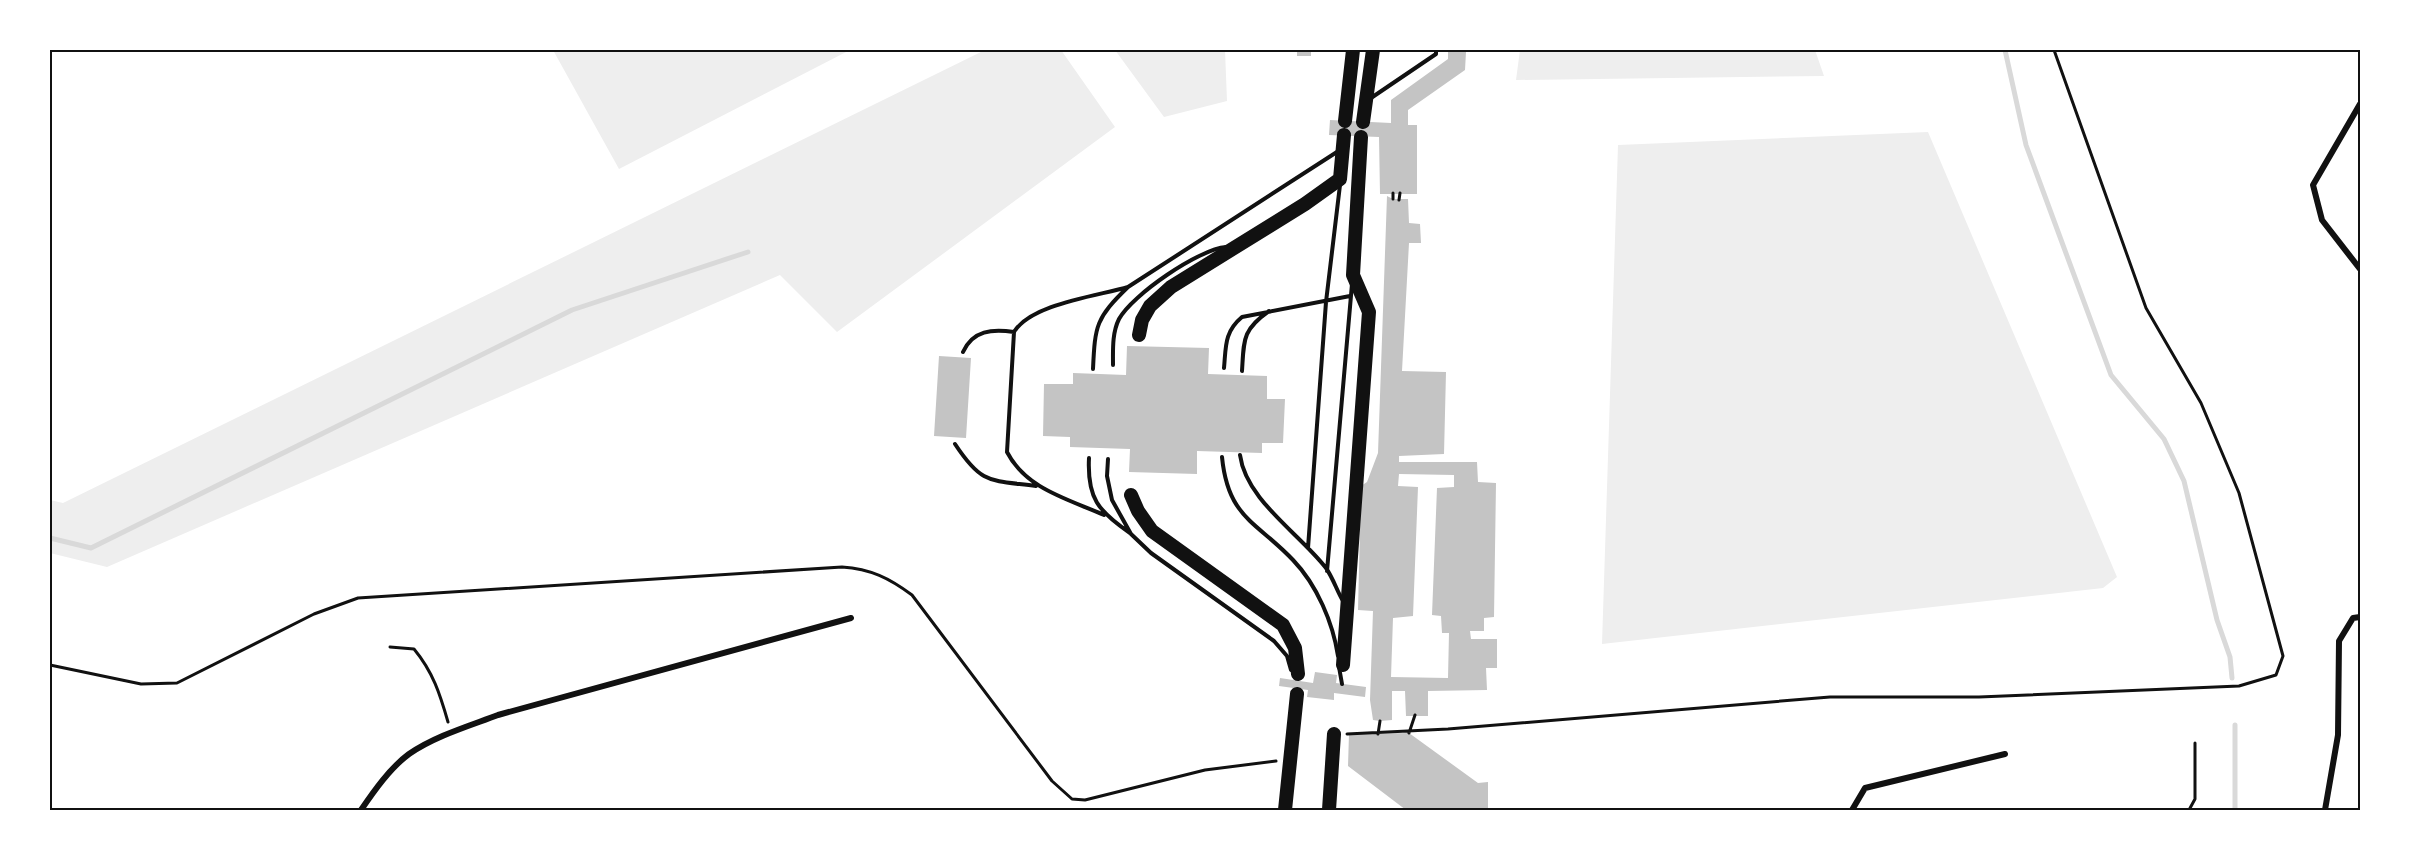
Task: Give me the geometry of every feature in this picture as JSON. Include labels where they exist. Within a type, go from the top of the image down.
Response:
[{"type":"highway","points":[[1345,121],[1353,50]]},
{"type":"highway","points":[[1343,664],[1369,312],[1353,275],[1362,129],[1373,50]]},
{"type":"highway","points":[[1138,335],[1142,320],[1150,306],[1171,287],[1340,179],[1343,142]]},
{"type":"highway","points":[[1131,495],[1137,511],[1152,531],[1283,625],[1295,648],[1297,684],[1285,810]]},
{"type":"highway","points":[[1329,810],[1334,734]]},
{"type":"street","points":[[2361,104],[2313,185],[2322,220],[2361,269]]},
{"type":"street","points":[[2325,810],[2338,735],[2339,641],[2353,618],[2361,617]]},
{"type":"street","points":[[361,810],[374,791],[409,754],[450,733],[498,715],[851,618]]},
{"type":"street","points":[[1852,810],[1865,788],[2004,754]]},
{"type":"lane","points":[[1366,102],[1436,54],[1436,50]]},
{"type":"lane","points":[[1093,369],[1096,327],[1105,309],[1128,287],[1343,142]]},
{"type":"lane","points":[[1308,548],[1326,302],[1340,179]]},
{"type":"lane","points":[[1113,365],[1114,335],[1119,319],[1134,300],[1214,248],[1236,247]]},
{"type":"lane","points":[[1327,571],[1353,275]]},
{"type":"lane","points":[[1039,487],[1014,466],[1007,452],[1014,332],[1020,322],[1035,313],[1128,287]]},
{"type":"lane","points":[[1224,368],[1226,337],[1232,326],[1242,317],[1350,296]]},
{"type":"lane","points":[[1242,371],[1244,344],[1251,324],[1271,310]]},
{"type":"lane","points":[[963,352],[967,342],[991,329],[1014,332]]},
{"type":"lane","points":[[955,444],[970,467],[985,479],[1039,487],[1104,515],[1131,534],[1151,553],[1274,641],[1287,656],[1297,684]]},
{"type":"lane","points":[[1240,455],[1242,470],[1255,492],[1327,571],[1347,610]]},
{"type":"lane","points":[[1222,457],[1224,482],[1238,509],[1294,561],[1325,609],[1336,644],[1342,684]]},
{"type":"lane","points":[[1089,458],[1089,473],[1095,500],[1104,515]]},
{"type":"lane","points":[[1108,459],[1107,476],[1112,500],[1131,534]]},
{"type":"path","points":[[1334,734],[1448,729],[1830,697],[1979,697],[2239,686],[2276,675],[2283,656],[2239,493],[2201,403],[2146,308],[2054,50]]},
{"type":"path","points":[[1393,193],[1393,199]]},
{"type":"path","points":[[1399,200],[1400,193]]},
{"type":"path","points":[[390,647],[414,649],[429,667],[438,687],[450,733]]},
{"type":"path","points":[[1409,733],[1415,715]]},
{"type":"path","points":[[1378,734],[1380,721]]},
{"type":"path","points":[[2189,810],[2194,799],[2195,743]]},
{"type":"shaded area","points":[[553,50],[850,50],[619,169]]},
{"type":"shaded area","points":[[985,50],[1061,50],[1115,127],[837,332],[780,275],[107,567],[50,553],[50,500],[63,503]]},
{"type":"shaded area","points":[[1115,50],[1225,50],[1227,101],[1164,117]]},
{"type":"shaded area","points":[[1520,50],[1815,50],[1824,76],[1516,80]]},
{"type":"shaded area","points":[[1928,132],[2117,577],[2103,588],[1602,644],[1618,145]]},
{"type":"building","points":[[1297,50],[1311,50],[1311,56],[1297,56]]},
{"type":"building","points":[[1448,50],[1471,50],[1471,52],[1466,52],[1465,70],[1408,110],[1408,125],[1417,125],[1417,194],[1380,194],[1379,137],[1329,135],[1330,120],[1391,123],[1391,100],[1448,59]]},
{"type":"building","points":[[1387,196],[1393,199],[1408,199],[1409,223],[1420,224],[1421,243],[1409,243],[1402,371],[1446,372],[1444,454],[1399,456],[1399,462],[1477,462],[1478,482],[1496,483],[1494,617],[1484,618],[1484,631],[1470,631],[1471,639],[1497,639],[1497,668],[1486,668],[1487,690],[1428,691],[1428,716],[1406,716],[1405,691],[1392,691],[1392,720],[1380,721],[1373,720],[1370,700],[1373,611],[1358,610],[1361,486],[1367,482],[1378,453]],"holes":[[[1399,474],[1454,475],[1454,487],[1437,488],[1432,615],[1441,616],[1442,633],[1449,633],[1448,678],[1391,677],[1393,618],[1413,616],[1418,487],[1398,486]]]},
{"type":"building","points":[[1127,346],[1209,348],[1208,374],[1267,376],[1267,399],[1285,399],[1283,443],[1262,443],[1262,453],[1197,451],[1197,474],[1129,472],[1130,449],[1070,447],[1070,437],[1043,436],[1044,384],[1073,384],[1073,373],[1126,375]]},
{"type":"building","points":[[939,356],[971,358],[966,438],[934,436]]},
{"type":"building","points":[[1315,672],[1337,675],[1336,683],[1366,687],[1365,697],[1334,693],[1334,700],[1307,697],[1308,690],[1279,686],[1280,678],[1313,683]]},
{"type":"building","points":[[1409,733],[1478,783],[1488,782],[1488,810],[1406,810],[1348,766],[1349,734]]},
{"type":"waterway","points":[[2005,50],[2026,145],[2111,375],[2164,439],[2184,481],[2217,620],[2230,657],[2232,678]]},
{"type":"waterway","points":[[50,538],[91,548],[572,310],[748,252]]},
{"type":"waterway","points":[[2235,725],[2235,810]]}]
